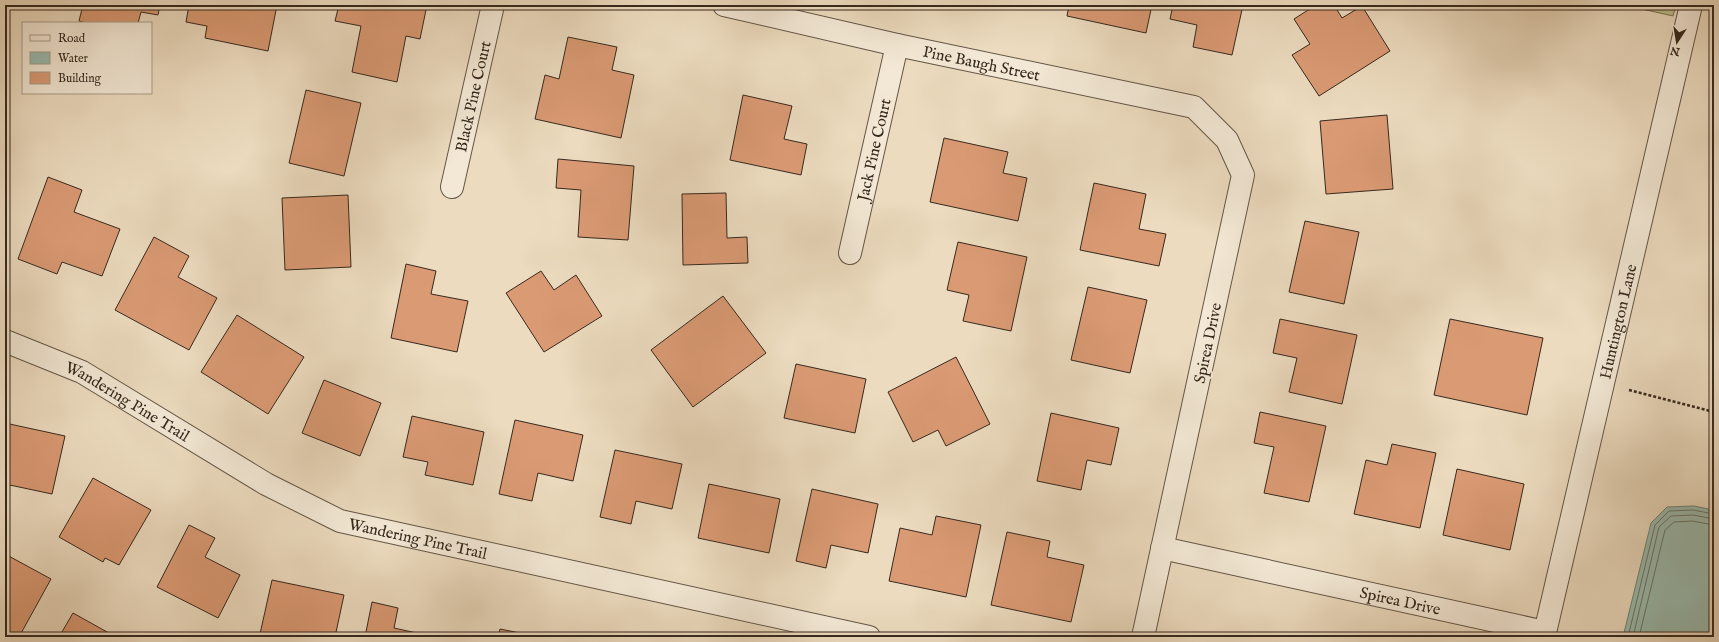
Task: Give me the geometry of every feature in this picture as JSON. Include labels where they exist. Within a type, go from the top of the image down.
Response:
[{"type":"street","name":"Black Pine Court","points":[[452,187],[493,5]]},
{"type":"street","name":"Pine Baugh Street","points":[[724,5],[897,45],[1194,108],[1227,140]]},
{"type":"street","name":"Huntington Lane","points":[[1544,634],[1691,5]]},
{"type":"street","name":"Jack Pine Court","points":[[850,253],[897,45]]},
{"type":"street","name":"Spirea Drive","points":[[1143,637],[1242,175],[1227,140]]},
{"type":"street","name":"Wandering Pine Trail","points":[[5,340],[82,372],[266,484],[340,521],[869,637]]},
{"type":"street","name":"Spirea Drive","points":[[1162,548],[1544,634]]},
{"type":"path","points":[[1603,384],[1714,412]]},
{"type":"green space","points":[[1624,5],[1676,5],[1673,16]]},
{"type":"water","points":[[1694,506],[1714,510],[1714,637],[1623,637],[1651,523],[1667,507]]},
{"type":"building","points":[[83,5],[160,5],[158,15],[141,12],[138,22],[79,21]]},
{"type":"building","points":[[189,5],[277,5],[268,51],[205,38],[207,26],[186,22]]},
{"type":"building","points":[[339,5],[427,5],[420,39],[406,36],[397,82],[352,72],[361,26],[335,21]]},
{"type":"building","points":[[1027,5],[1047,5],[1046,9]]},
{"type":"building","points":[[1069,5],[1152,5],[1146,33],[1067,16]]},
{"type":"building","points":[[1173,5],[1243,5],[1232,55],[1193,47],[1197,25],[1170,19]]},
{"type":"building","points":[[1316,5],[1334,5],[1342,18],[1362,6],[1390,51],[1319,96],[1292,55],[1310,44],[1294,19]]},
{"type":"building","points":[[568,37],[617,47],[612,70],[634,75],[621,138],[535,119],[545,75],[559,79]]},
{"type":"building","points":[[306,90],[361,103],[344,176],[289,163]]},
{"type":"building","points":[[743,95],[792,106],[784,139],[807,144],[801,175],[730,160]]},
{"type":"building","points":[[1387,115],[1393,189],[1326,194],[1320,121]]},
{"type":"building","points":[[944,138],[1008,152],[1003,173],[1027,178],[1018,221],[930,202]]},
{"type":"building","points":[[558,159],[634,166],[628,240],[578,237],[581,190],[556,188]]},
{"type":"building","points":[[48,177],[82,190],[74,212],[120,229],[102,276],[62,262],[57,274],[18,259]]},
{"type":"building","points":[[1094,183],[1146,194],[1139,229],[1166,234],[1159,266],[1080,250]]},
{"type":"building","points":[[726,193],[727,238],[747,237],[748,263],[683,265],[682,194]]},
{"type":"building","points":[[348,195],[351,267],[285,270],[282,198]]},
{"type":"building","points":[[1305,221],[1359,232],[1344,304],[1289,292]]},
{"type":"building","points":[[154,237],[189,256],[178,277],[217,298],[189,350],[115,310]]},
{"type":"building","points":[[958,242],[1027,257],[1011,331],[963,321],[969,295],[947,290]]},
{"type":"building","points":[[406,264],[436,271],[431,294],[468,301],[457,352],[391,338]]},
{"type":"building","points":[[541,271],[554,290],[576,275],[602,316],[544,352],[506,293]]},
{"type":"building","points":[[1088,287],[1147,300],[1130,373],[1071,360]]},
{"type":"building","points":[[723,296],[766,353],[693,407],[651,350]]},
{"type":"building","points":[[237,315],[304,357],[268,414],[201,372]]},
{"type":"building","points":[[1280,319],[1357,335],[1342,404],[1289,392],[1297,358],[1273,353]]},
{"type":"building","points":[[1450,319],[1543,338],[1527,415],[1434,395]]},
{"type":"building","points":[[956,357],[990,424],[946,446],[938,430],[913,442],[888,392]]},
{"type":"building","points":[[796,364],[866,379],[855,433],[784,418]]},
{"type":"building","points":[[324,380],[381,403],[360,456],[302,433]]},
{"type":"building","points":[[1260,412],[1326,426],[1309,502],[1264,493],[1274,447],[1254,443]]},
{"type":"building","points":[[1051,413],[1119,428],[1111,465],[1087,460],[1081,490],[1037,481]]},
{"type":"building","points":[[412,416],[484,432],[473,485],[425,475],[428,462],[403,457]]},
{"type":"building","points":[[515,420],[583,435],[573,481],[538,473],[532,501],[499,494]]},
{"type":"building","points":[[5,423],[65,436],[52,494],[5,484]]},
{"type":"building","points":[[1392,444],[1436,453],[1420,528],[1354,514],[1366,460],[1387,465]]},
{"type":"building","points":[[615,450],[682,464],[672,509],[636,501],[631,524],[600,517]]},
{"type":"building","points":[[1457,469],[1524,484],[1510,550],[1443,535]]},
{"type":"building","points":[[93,478],[151,510],[119,565],[105,558],[103,562],[59,537]]},
{"type":"building","points":[[709,484],[780,499],[769,553],[698,538]]},
{"type":"building","points":[[812,489],[878,504],[868,553],[831,545],[826,568],[796,561]]},
{"type":"building","points":[[936,516],[981,525],[966,597],[889,581],[900,528],[932,535]]},
{"type":"building","points":[[189,525],[215,538],[205,557],[240,575],[218,618],[157,587]]},
{"type":"building","points":[[1007,532],[1050,541],[1047,557],[1084,565],[1071,622],[991,605]]},
{"type":"building","points":[[5,554],[51,579],[19,637],[5,637]]},
{"type":"building","points":[[272,580],[344,595],[335,637],[275,637],[260,634]]},
{"type":"building","points":[[372,602],[398,608],[394,628],[435,637],[365,637]]},
{"type":"building","points":[[73,613],[116,637],[59,637]]},
{"type":"building","points":[[500,629],[540,637],[498,637]]}]
